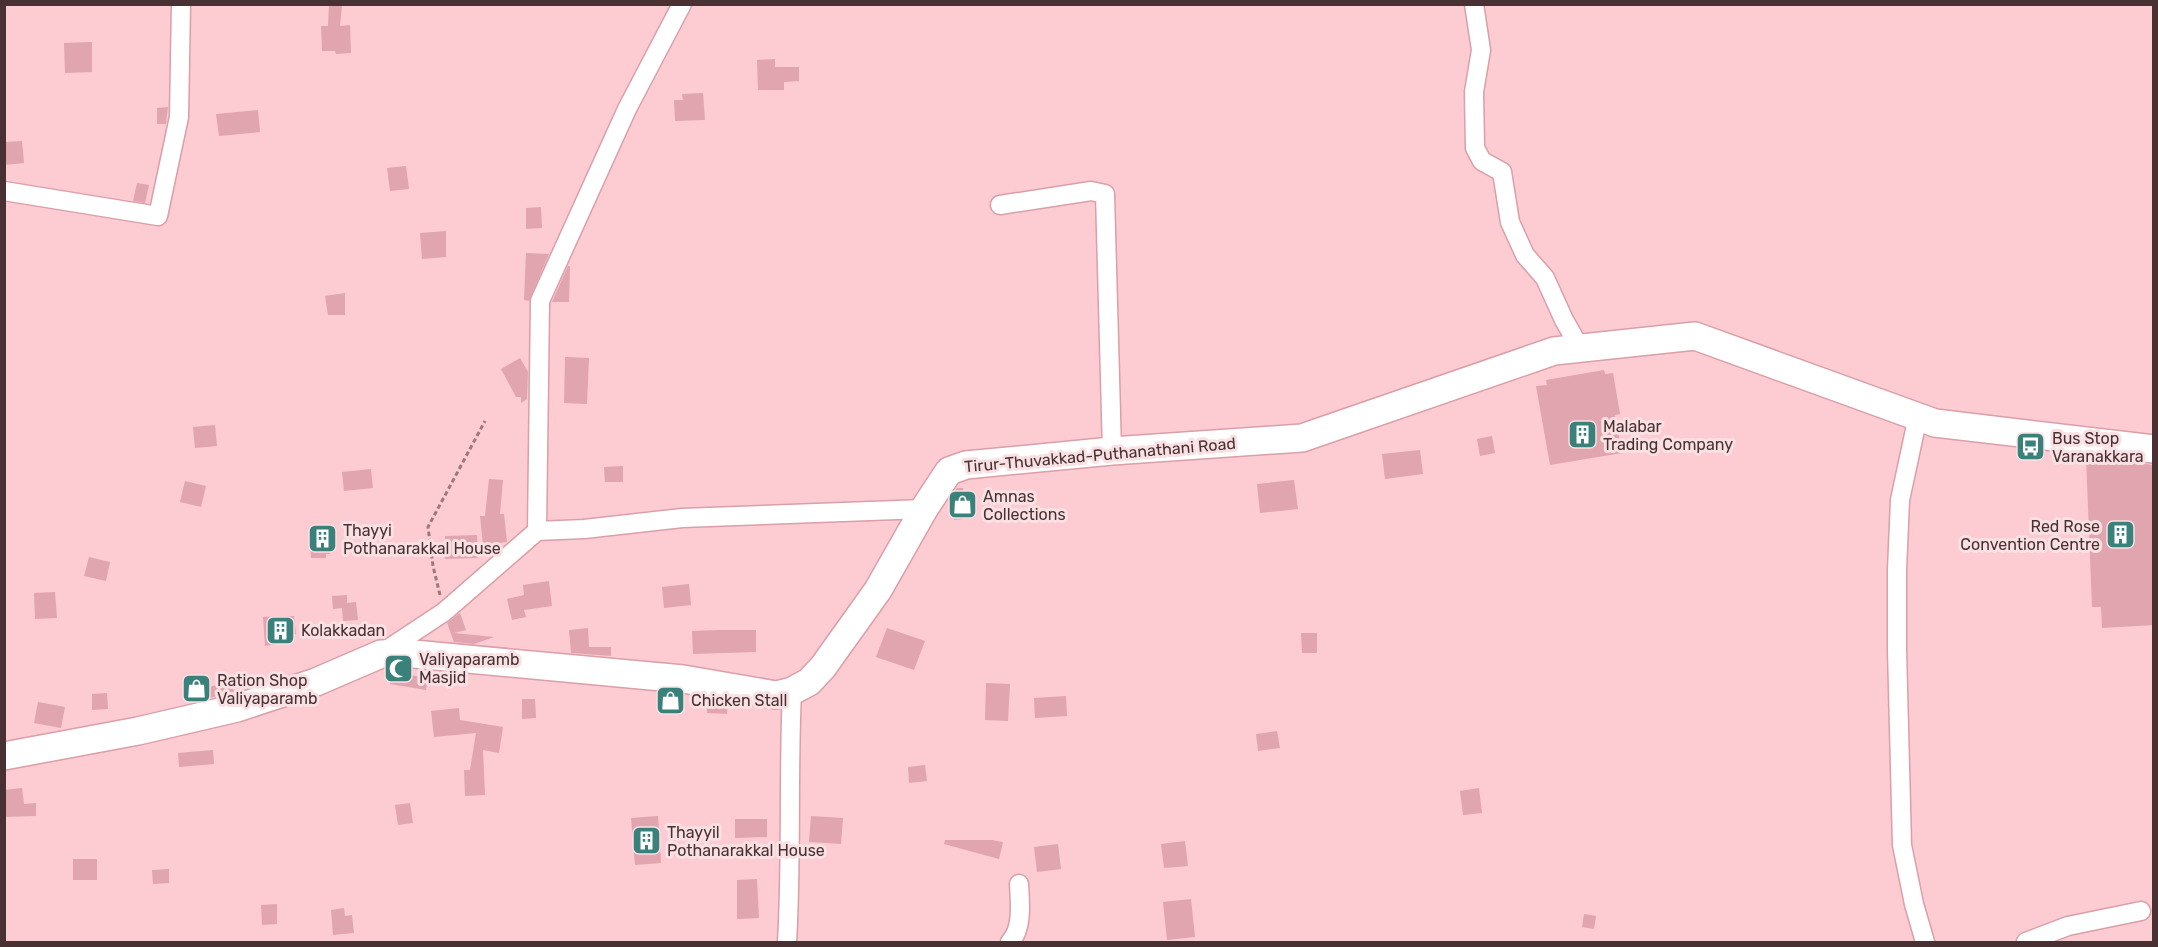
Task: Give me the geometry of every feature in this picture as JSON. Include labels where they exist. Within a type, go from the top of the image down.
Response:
[{"type":"main road","name":"Tirur-Thuvakkad-Puthanathani Road","points":[[792,691],[809,682],[823,667],[878,590],[924,509],[949,471],[966,465],[1112,451],[1302,438],[1554,351],[1695,336],[1935,423],[2154,449]]},
{"type":"main road","points":[[4,756],[138,731],[237,708],[316,682],[381,654],[403,653],[683,679],[776,695],[792,691]]},
{"type":"street","points":[[4,191],[158,216],[179,117],[182,4]]},
{"type":"street","points":[[537,531],[540,302],[627,109],[682,4]]},
{"type":"street","points":[[1474,4],[1481,50],[1474,92],[1475,148],[1482,161],[1502,172],[1510,222],[1525,255],[1545,278],[1580,348]]},
{"type":"street","points":[[1000,205],[1091,191],[1105,194],[1112,451]]},
{"type":"street","points":[[1918,417],[1900,500],[1897,649],[1902,844],[1914,904],[1925,942]]},
{"type":"street","points":[[381,654],[444,612],[537,531],[584,529],[682,518],[924,509]]},
{"type":"street","points":[[787,942],[790,885],[789,751],[792,691]]},
{"type":"street","points":[[1010,942],[1014,939],[1020,915],[1019,884]]},
{"type":"street","points":[[2026,942],[2068,926],[2141,911]]},
{"type":"path","points":[[444,612],[433,566],[428,526],[485,421]]},
{"type":"building","points":[[329,4],[342,5],[340,26],[350,25],[351,53],[336,54],[335,51],[322,51],[321,26],[328,26]]},
{"type":"building","points":[[92,42],[92,72],[65,73],[64,43]]},
{"type":"building","points":[[775,59],[775,67],[799,67],[799,81],[784,82],[784,90],[758,90],[757,60]]},
{"type":"building","points":[[703,93],[705,120],[675,121],[674,100],[683,100],[682,94]]},
{"type":"building","points":[[168,107],[166,124],[157,124],[157,108]]},
{"type":"building","points":[[258,110],[260,132],[219,136],[216,114]]},
{"type":"building","points":[[22,141],[24,163],[4,165],[4,142]]},
{"type":"building","points":[[406,166],[409,189],[390,191],[387,168]]},
{"type":"building","points":[[137,183],[149,185],[145,203],[133,201]]},
{"type":"building","points":[[541,207],[542,228],[526,229],[526,208]]},
{"type":"building","points":[[446,231],[446,257],[422,259],[420,233]]},
{"type":"building","points":[[526,253],[549,254],[529,301],[524,300]]},
{"type":"building","points":[[570,266],[569,302],[552,302]]},
{"type":"building","points":[[345,293],[345,315],[328,315],[325,296]]},
{"type":"building","points":[[565,357],[589,358],[587,404],[564,403]]},
{"type":"building","points":[[520,358],[528,372],[527,399],[521,403],[521,397],[516,397],[501,369]]},
{"type":"building","name":"Malabar Trading Company","points":[[1604,370],[1605,374],[1613,373],[1620,414],[1615,415],[1622,453],[1550,465],[1536,386],[1547,385],[1546,380]]},
{"type":"building","points":[[215,425],[217,446],[195,448],[193,427]]},
{"type":"building","points":[[1492,436],[1495,453],[1480,456],[1477,439]]},
{"type":"building","points":[[1420,450],[1423,474],[1385,479],[1382,454]]},
{"type":"building","name":"Red Rose Convention Centre","points":[[2086,457],[2154,465],[2154,625],[2102,628],[2101,607],[2092,607]]},
{"type":"building","points":[[623,466],[623,482],[605,482],[604,467]]},
{"type":"building","points":[[371,469],[373,488],[344,491],[342,472]]},
{"type":"building","points":[[489,479],[503,480],[500,514],[504,514],[507,542],[483,545],[480,516],[485,516]]},
{"type":"building","points":[[1294,480],[1298,509],[1260,513],[1257,484]]},
{"type":"building","points":[[185,481],[206,486],[201,507],[180,502]]},
{"type":"building","name":"Amnas Collections","points":[[957,488],[963,488],[964,499],[970,498],[972,518],[954,520],[952,496]]},
{"type":"building","name":"Thayyi Pothanarakkal House","points":[[334,530],[335,548],[330,548],[330,554],[326,554],[326,558],[311,558],[310,531]]},
{"type":"building","points":[[477,535],[478,558],[445,559],[445,536]]},
{"type":"building","points":[[89,557],[110,562],[106,581],[84,576]]},
{"type":"building","points":[[549,581],[552,606],[524,610],[526,617],[512,620],[507,599],[524,595],[523,585]]},
{"type":"building","points":[[689,584],[691,605],[664,608],[662,587]]},
{"type":"building","points":[[55,592],[57,618],[35,619],[34,593]]},
{"type":"building","points":[[347,595],[347,603],[356,602],[358,620],[343,621],[342,608],[333,609],[332,596]]},
{"type":"building","points":[[460,613],[466,630],[454,633],[494,637],[474,644],[454,642],[447,623]]},
{"type":"building","name":"Kolakkadan","points":[[294,616],[296,634],[292,634],[293,641],[265,646],[263,617]]},
{"type":"building","points":[[588,628],[589,647],[611,647],[611,656],[571,653],[569,630]]},
{"type":"building","points":[[887,628],[925,641],[914,670],[876,657]]},
{"type":"building","points":[[756,630],[756,652],[693,654],[692,631]]},
{"type":"building","points":[[1301,633],[1317,633],[1317,653],[1302,653]]},
{"type":"building","points":[[392,672],[428,678],[426,690],[390,684]]},
{"type":"building","points":[[231,681],[234,692],[197,701],[195,691]]},
{"type":"building","points":[[986,683],[1010,684],[1008,721],[985,720]]},
{"type":"building","name":"Chicken Stall","points":[[657,692],[683,695],[683,707],[657,706]]},
{"type":"building","points":[[107,693],[108,709],[92,710],[92,694]]},
{"type":"building","points":[[1066,696],[1067,716],[1035,718],[1034,698]]},
{"type":"building","points":[[522,699],[535,699],[536,718],[522,719]]},
{"type":"building","points":[[707,700],[728,703],[727,714],[707,713]]},
{"type":"building","points":[[38,702],[65,707],[61,728],[34,723]]},
{"type":"building","points":[[459,708],[460,720],[503,727],[499,753],[483,750],[485,795],[465,796],[464,770],[470,770],[476,733],[434,737],[431,711]]},
{"type":"building","points":[[1277,731],[1280,748],[1258,751],[1256,734]]},
{"type":"building","points":[[213,750],[214,764],[179,767],[178,753]]},
{"type":"building","points":[[925,765],[927,781],[909,783],[908,767]]},
{"type":"building","points":[[22,788],[24,804],[36,803],[36,816],[4,817],[4,790]]},
{"type":"building","points":[[1479,788],[1482,813],[1463,815],[1460,791]]},
{"type":"building","points":[[410,803],[413,823],[398,825],[395,805]]},
{"type":"building","name":"Thayyil Pothanarakkal House","points":[[658,816],[661,863],[635,865],[631,818]]},
{"type":"building","points":[[811,816],[843,818],[841,844],[809,842]]},
{"type":"building","points":[[735,819],[767,819],[767,837],[735,838]]},
{"type":"building","points":[[945,840],[1003,842],[999,859],[944,844]]},
{"type":"building","points":[[1185,841],[1188,866],[1164,868],[1161,844]]},
{"type":"building","points":[[1058,844],[1061,869],[1037,872],[1034,847]]},
{"type":"building","points":[[73,859],[97,859],[97,880],[73,880]]},
{"type":"building","points":[[169,869],[169,883],[153,884],[152,870]]},
{"type":"building","points":[[757,879],[759,918],[737,919],[737,880]]},
{"type":"building","points":[[1191,899],[1195,937],[1167,940],[1163,902]]},
{"type":"building","points":[[277,904],[277,924],[262,925],[261,905]]},
{"type":"building","points":[[344,908],[345,916],[352,915],[354,933],[333,935],[331,910]]},
{"type":"building","points":[[1584,914],[1596,916],[1594,929],[1582,927]]},
{"type":"place","name":"Malabar Trading Company","points":[[1582,435]]},
{"type":"place","name":"Bus Stop Varanakkara","points":[[2031,447]]},
{"type":"place","name":"Amnas Collections","points":[[962,505]]},
{"type":"place","name":"Red Rose Convention Centre","points":[[2121,535]]},
{"type":"place","name":"Thayyi Pothanarakkal House","points":[[322,539]]},
{"type":"place","name":"Kolakkadan","points":[[280,630]]},
{"type":"place","name":"Valiyaparamb Masjid","points":[[398,668]]},
{"type":"place","name":"Ration Shop Valiyaparamb","points":[[196,689]]},
{"type":"place","name":"Chicken Stall","points":[[670,700]]},
{"type":"place","name":"Thayyil Pothanarakkal House","points":[[646,841]]}]
